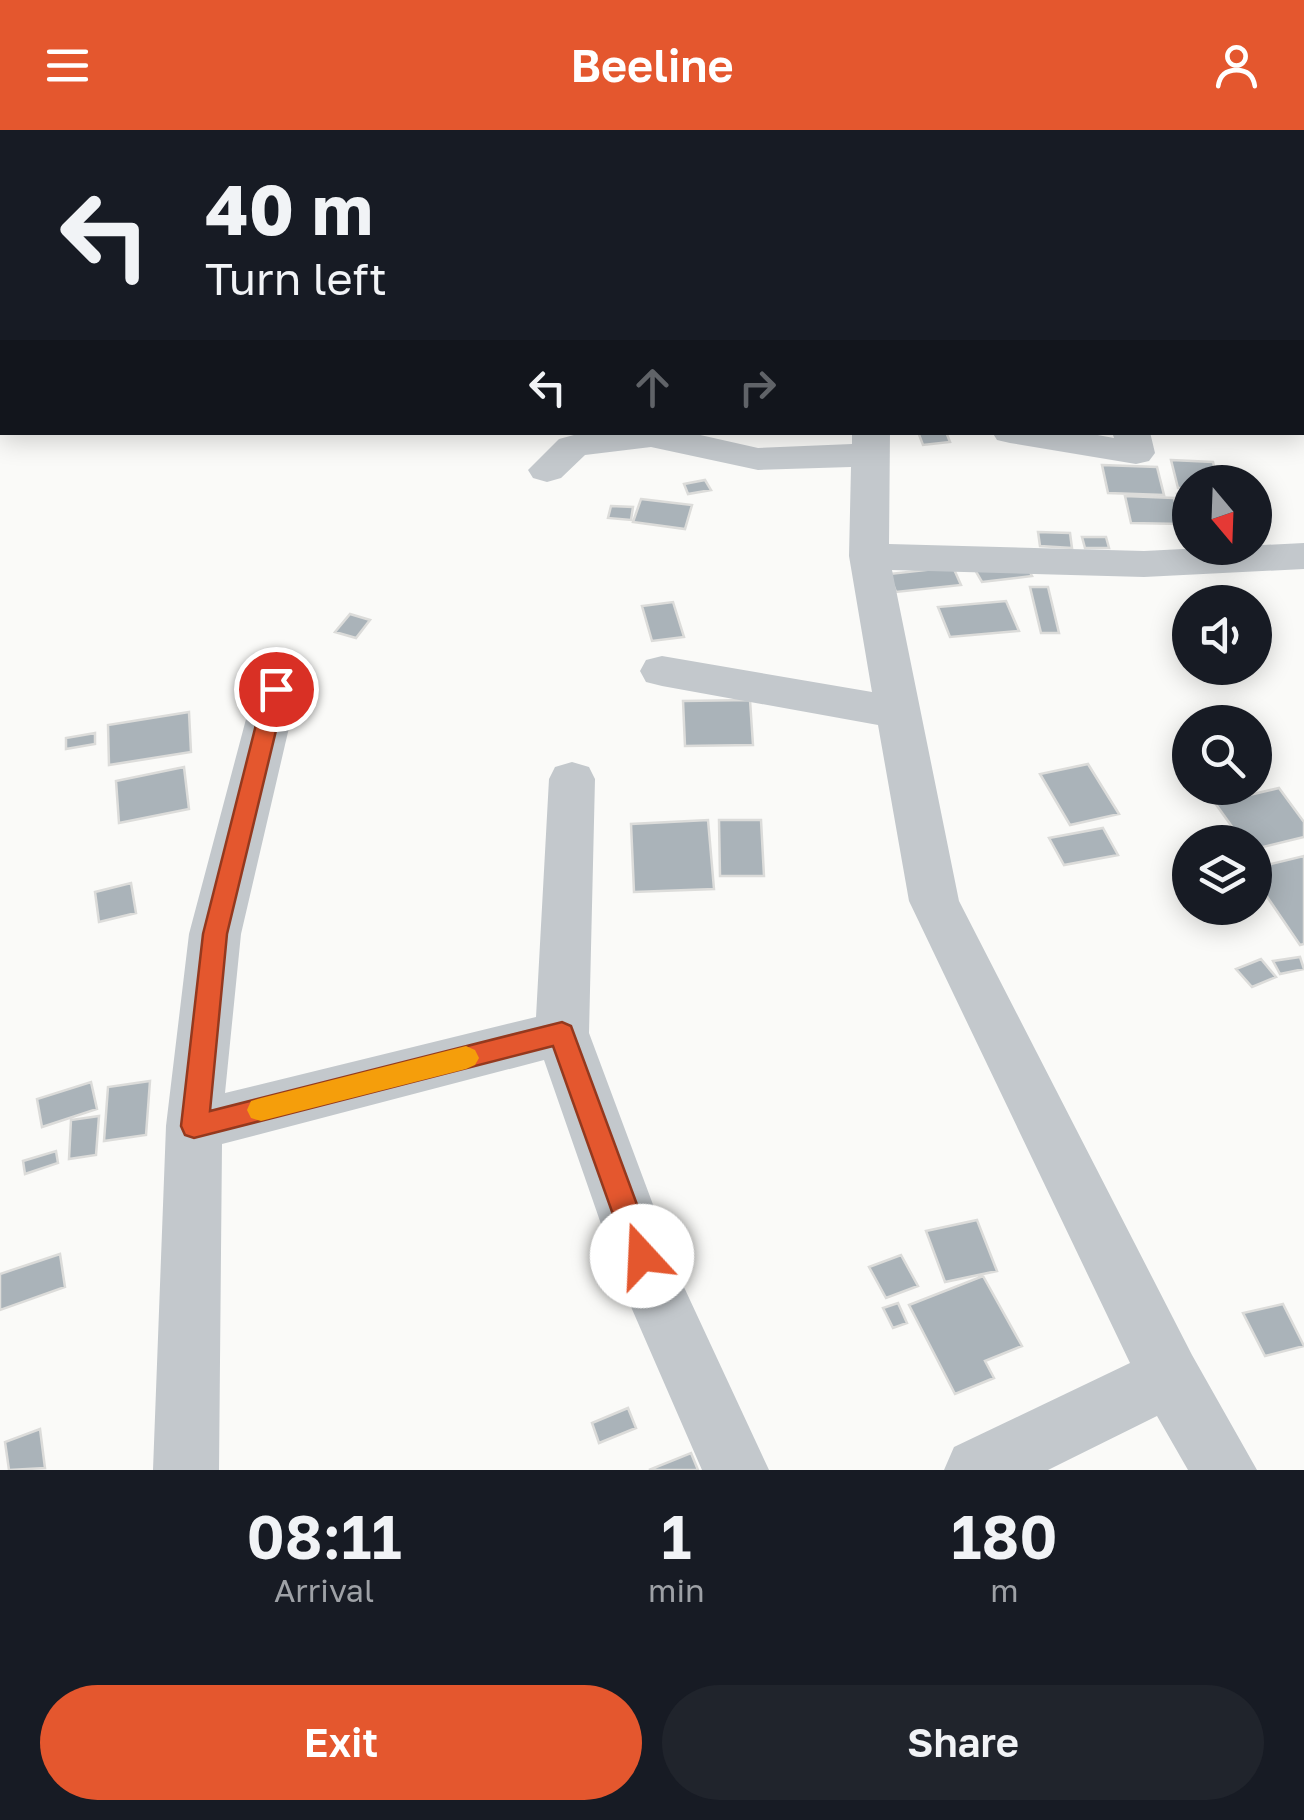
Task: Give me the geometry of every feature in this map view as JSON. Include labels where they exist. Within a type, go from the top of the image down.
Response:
[{"type":"street","points":[[1027,435],[1136,454],[1132,435]]},
{"type":"street","points":[[547,470],[572,447],[623,437],[650,436],[758,459],[871,444],[870,556],[934,900],[1170,1377],[1224,1470]]},
{"type":"street","points":[[870,556],[1144,564],[1304,556]]},
{"type":"street","points":[[662,671],[899,713]]},
{"type":"street","points":[[186,1470],[194,1126],[215,934],[276,689]]},
{"type":"street","points":[[572,779],[562,1033],[655,1293],[736,1470]]},
{"type":"street","points":[[194,1126],[562,1033]]},
{"type":"street","points":[[977,1470],[1170,1377]]},
{"type":"building","points":[[919,435],[947,435],[950,442],[923,445]]},
{"type":"building","points":[[1171,460],[1214,465],[1172,465]]},
{"type":"building","points":[[1102,465],[1157,467],[1164,495],[1108,493]]},
{"type":"building","points":[[705,480],[711,490],[688,494],[684,484]]},
{"type":"building","points":[[1125,496],[1172,498],[1172,524],[1131,523]]},
{"type":"building","points":[[641,499],[692,505],[685,529],[633,522]]},
{"type":"building","points":[[611,506],[633,507],[631,520],[608,518]]},
{"type":"building","points":[[1038,532],[1070,533],[1072,548],[1040,546]]},
{"type":"building","points":[[1082,537],[1106,537],[1109,548],[1085,548]]},
{"type":"building","points":[[1025,563],[1032,576],[982,582],[975,570]]},
{"type":"building","points":[[953,567],[961,585],[896,592],[889,574]]},
{"type":"building","points":[[1030,587],[1048,587],[1059,633],[1041,633]]},
{"type":"building","points":[[1006,601],[1019,631],[950,637],[938,607]]},
{"type":"building","points":[[673,602],[684,637],[652,641],[642,606]]},
{"type":"building","points":[[350,614],[370,620],[356,638],[335,632]]},
{"type":"building","points":[[750,700],[753,745],[685,746],[683,701]]},
{"type":"building","points":[[189,712],[191,752],[109,765],[108,725]]},
{"type":"building","points":[[95,733],[95,744],[66,749],[66,738]]},
{"type":"building","points":[[1088,764],[1119,814],[1070,825],[1040,774]]},
{"type":"building","points":[[184,767],[189,809],[119,823],[116,781]]},
{"type":"building","points":[[1279,788],[1304,822],[1304,837],[1272,845],[1272,825],[1231,825],[1216,805],[1272,805],[1272,790]]},
{"type":"building","points":[[708,820],[714,889],[634,892],[631,824]]},
{"type":"building","points":[[719,820],[761,820],[764,876],[720,876]]},
{"type":"building","points":[[1103,828],[1118,855],[1064,865],[1049,838]]},
{"type":"building","points":[[1304,856],[1304,944],[1300,945],[1272,904],[1272,864]]},
{"type":"building","points":[[131,883],[136,913],[99,922],[95,892]]},
{"type":"building","points":[[1300,957],[1304,969],[1280,974],[1273,961]]},
{"type":"building","points":[[1261,959],[1276,977],[1252,987],[1236,969]]},
{"type":"building","points":[[150,1081],[146,1135],[104,1141],[108,1087]]},
{"type":"building","points":[[91,1082],[97,1109],[42,1127],[37,1099]]},
{"type":"building","points":[[99,1116],[96,1155],[69,1159],[71,1120]]},
{"type":"building","points":[[56,1151],[58,1163],[25,1174],[23,1161]]},
{"type":"building","points":[[977,1220],[997,1271],[945,1282],[926,1231]]},
{"type":"building","points":[[60,1254],[65,1287],[0,1310],[0,1274]]},
{"type":"building","points":[[901,1255],[918,1286],[886,1298],[869,1267]]},
{"type":"building","points":[[983,1276],[1022,1346],[985,1361],[994,1378],[955,1394],[909,1305]]},
{"type":"building","points":[[898,1303],[907,1323],[893,1328],[883,1308]]},
{"type":"building","points":[[1283,1304],[1304,1346],[1265,1356],[1243,1313]]},
{"type":"building","points":[[628,1408],[636,1428],[599,1443],[592,1423]]},
{"type":"building","points":[[40,1429],[45,1468],[9,1470],[5,1442]]},
{"type":"building","points":[[691,1453],[698,1470],[649,1470]]},
{"type":"slow traffic","points":[[261,1110],[466,1058]]},
{"type":"route","points":[[276,689],[215,934],[194,1126],[562,1033],[642,1256]]}]
